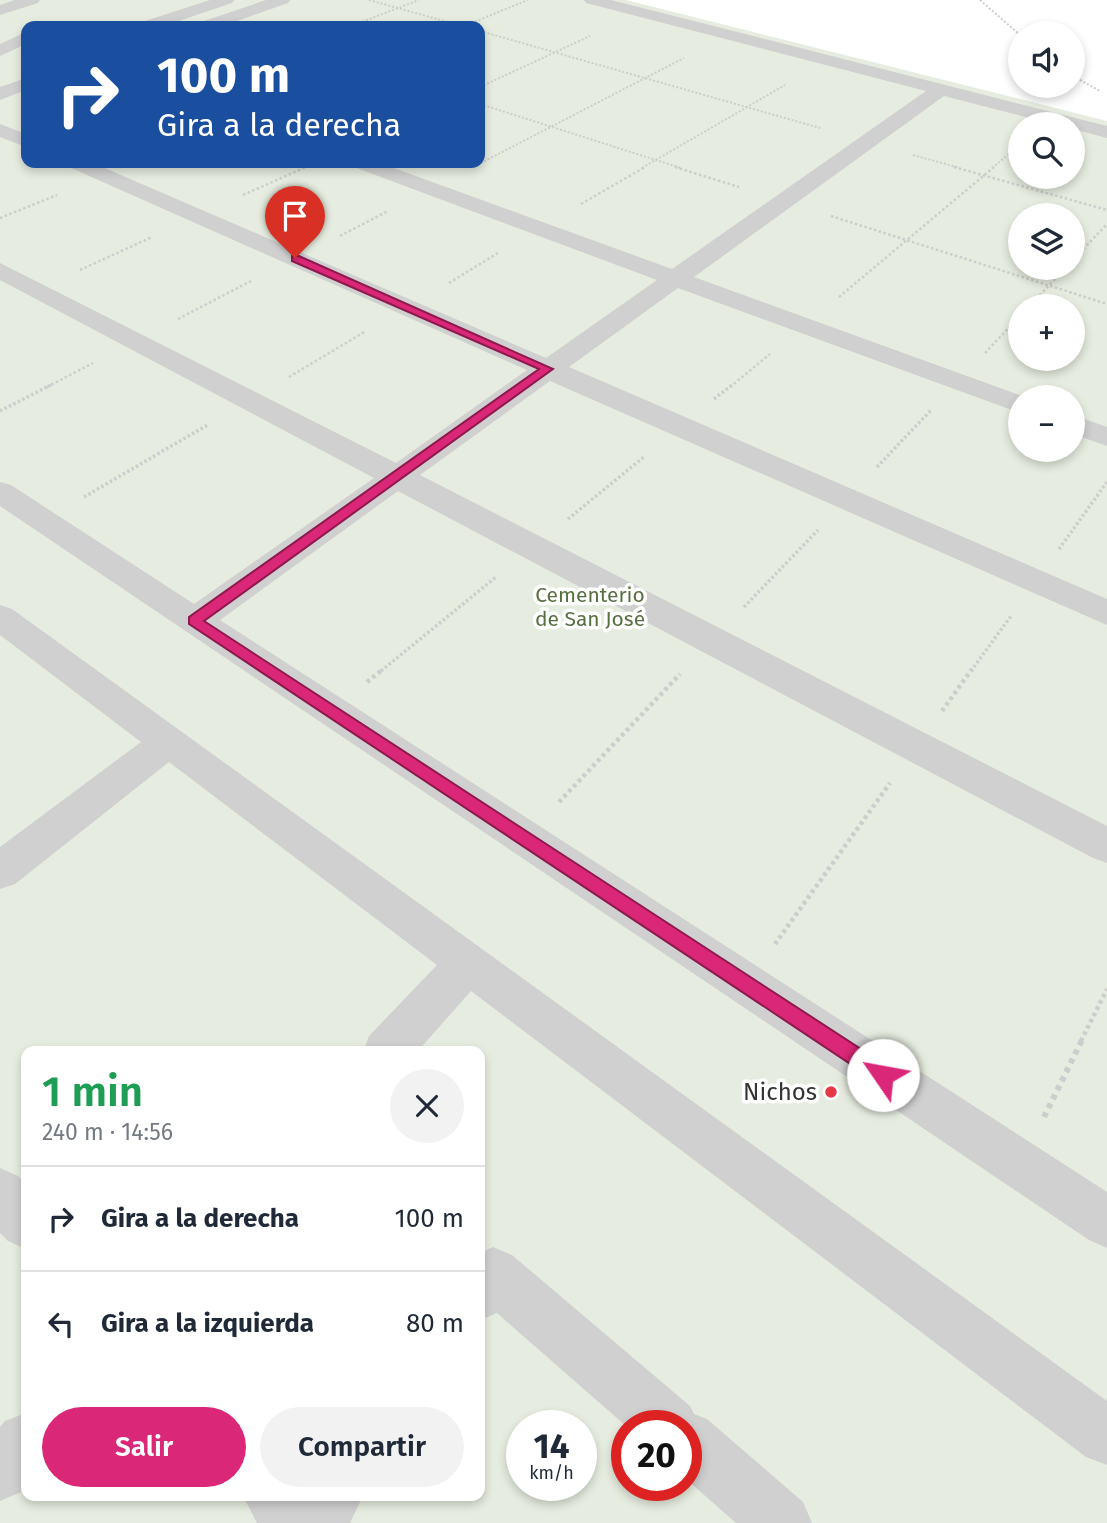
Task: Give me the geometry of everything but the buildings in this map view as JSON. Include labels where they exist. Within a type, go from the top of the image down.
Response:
[{"type":"lane","points":[[0,10],[33,0]]},
{"type":"lane","points":[[163,21],[226,0]]},
{"type":"lane","points":[[221,21],[282,0]]},
{"type":"lane","points":[[592,0],[1107,132]]},
{"type":"lane","points":[[157,3],[187,13]]},
{"type":"lane","points":[[0,32],[21,37]]},
{"type":"lane","points":[[0,51],[21,39]]},
{"type":"lane","points":[[0,76],[21,70]]},
{"type":"lane","points":[[0,94],[21,86]]},
{"type":"lane","points":[[194,621],[940,90]]},
{"type":"lane","points":[[0,130],[21,139]]},
{"type":"lane","points":[[88,168],[1107,613]]},
{"type":"lane","points":[[374,168],[1008,401]]},
{"type":"lane","points":[[0,270],[1107,846]]},
{"type":"lane","points":[[1085,429],[1107,437]]},
{"type":"lane","points":[[0,492],[1107,1222]]},
{"type":"lane","points":[[0,617],[1107,1436]]},
{"type":"lane","points":[[0,870],[169,742]]},
{"type":"lane","points":[[392,1046],[468,963]]},
{"type":"lane","points":[[0,1194],[21,1217]]},
{"type":"lane","points":[[485,1286],[493,1274],[651,1410]]},
{"type":"lane","points":[[0,1471],[21,1448]]},
{"type":"lane","points":[[702,1454],[782,1523]]},
{"type":"lane","points":[[277,1501],[297,1523]]},
{"type":"lane","points":[[313,1523],[329,1501]]},
{"type":"path","points":[[369,0],[445,21]]},
{"type":"path","points":[[364,21],[419,0]]},
{"type":"path","points":[[476,21],[528,0]]},
{"type":"path","points":[[980,0],[1008,24]]},
{"type":"path","points":[[485,85],[642,13]]},
{"type":"path","points":[[485,32],[1107,211]]},
{"type":"path","points":[[485,161],[728,35]]},
{"type":"path","points":[[1085,82],[1107,94]]},
{"type":"path","points":[[0,411],[471,168]]},
{"type":"path","points":[[1085,247],[1107,224]]},
{"type":"path","points":[[1041,294],[1054,280]]},
{"type":"path","points":[[524,839],[1008,329]]},
{"type":"path","points":[[1020,1165],[1107,989]]},
{"type":"green space","name":"Cementerio de San José","points":[[0,0],[626,0],[1071,112],[1008,112],[1008,189],[1085,189],[1085,115],[1107,121],[1107,1523],[0,1523]]},
{"type":"place","name":"Nichos","points":[[831,1092]]},
{"type":"route","points":[[295,258],[548,369],[194,621],[883,1075]]}]
